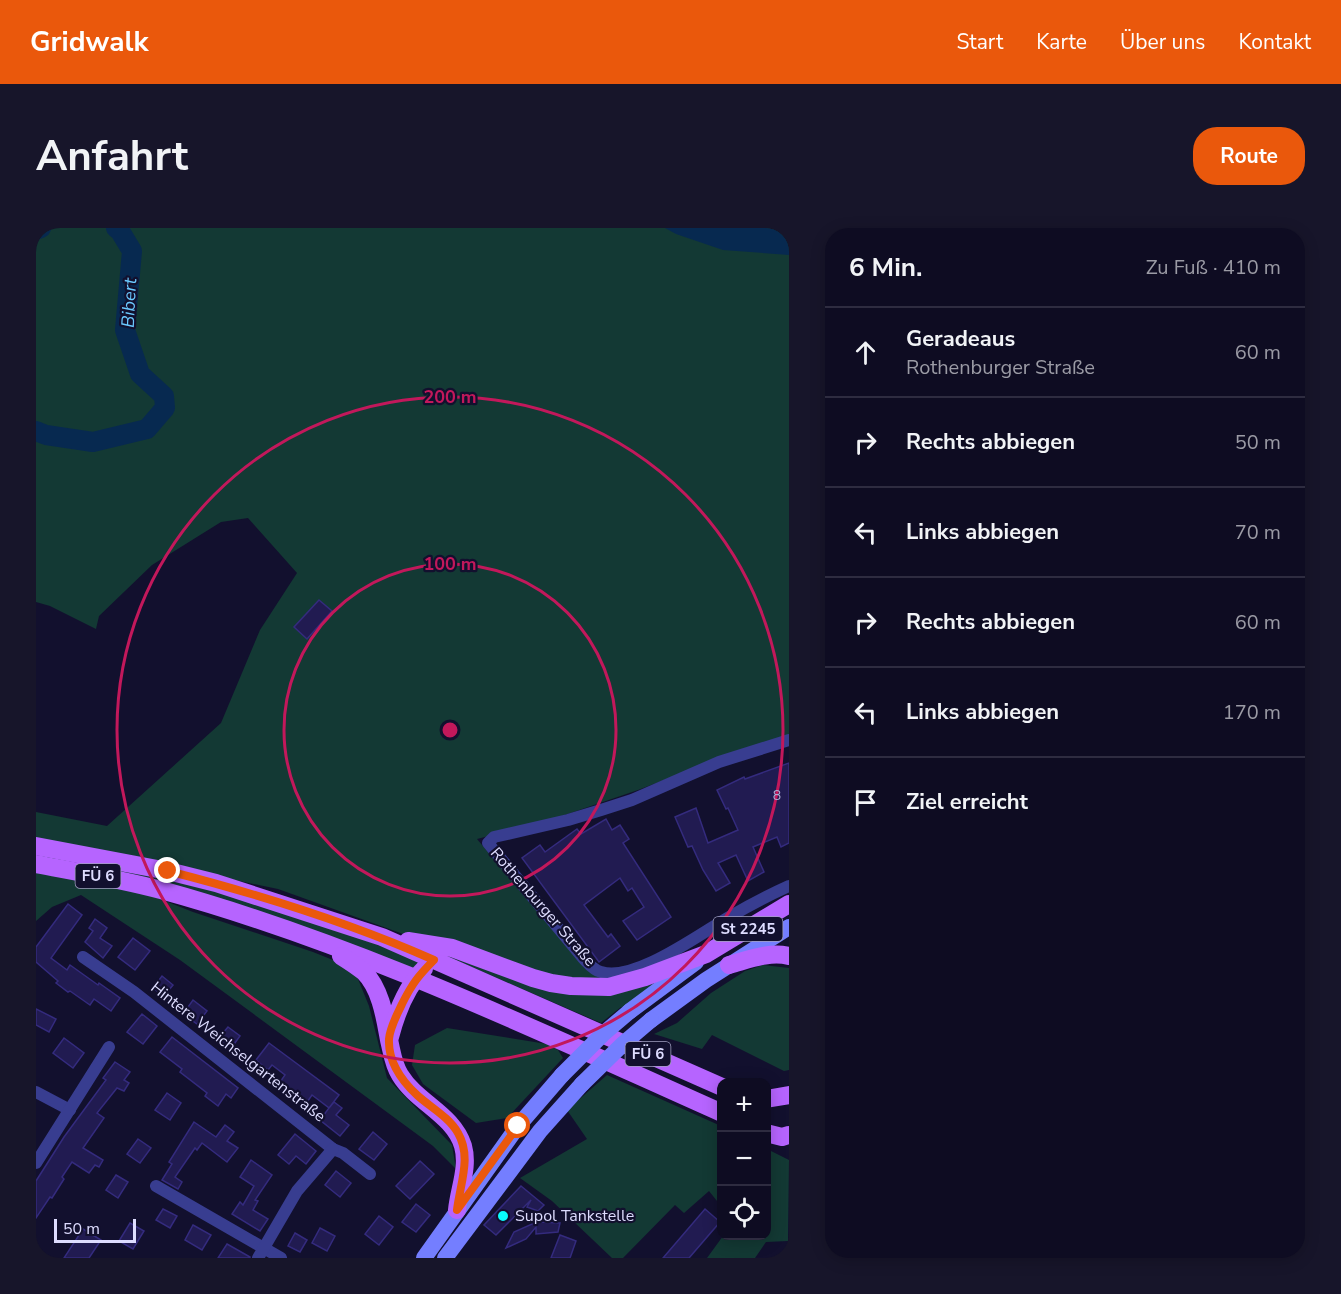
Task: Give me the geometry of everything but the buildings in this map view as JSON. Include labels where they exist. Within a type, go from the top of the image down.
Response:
[{"type":"main road","name":"FÜ 6","points":[[36,846],[168,871],[216,883],[382,937],[717,1085]]},
{"type":"main road","name":"FÜ 6","points":[[36,864],[160,890],[321,941],[415,978],[717,1111]]},
{"type":"main road","name":"St 2245","points":[[424,1258],[518,1126],[562,1075],[596,1041],[630,1011],[706,954],[789,904]]},
{"type":"main road","name":"St 2245","points":[[446,1258],[540,1131],[582,1084],[624,1043],[651,1020],[729,965],[789,927]]},
{"type":"main road","points":[[382,937],[452,948],[533,978],[571,986],[609,987],[625,984],[706,954]]},
{"type":"main road","points":[[321,941],[363,972],[372,982],[381,1004],[394,1065],[404,1081],[458,1132],[465,1154],[465,1163],[457,1210]]},
{"type":"main road","points":[[729,965],[775,954],[789,956]]},
{"type":"main road","points":[[389,1039],[394,1021],[415,978],[434,960]]},
{"type":"main road","points":[[771,1099],[789,1095]]},
{"type":"street","name":"Rothenburger Straße","points":[[789,741],[719,762],[650,793],[601,810],[494,837],[488,843],[583,958],[593,968],[607,973],[624,971],[659,958],[729,916],[789,886]]},
{"type":"street","name":"Hintere Weichselgartenstraße","points":[[83,957],[134,992],[333,1149],[343,1153],[370,1174]]},
{"type":"street","points":[[36,1163],[110,1047]]},
{"type":"street","points":[[36,1092],[70,1110]]},
{"type":"street","points":[[261,1253],[297,1191],[333,1149]]},
{"type":"street","points":[[156,1186],[261,1253],[281,1258]]},
{"type":"green space","points":[[36,228],[789,228],[789,737],[735,753],[550,820],[477,839],[589,972],[599,976],[598,983],[569,982],[406,935],[278,889],[36,839],[36,812],[107,826],[221,723],[260,630],[297,573],[248,518],[221,522],[152,565],[99,616],[96,629],[50,606],[36,602]]},
{"type":"green space","points":[[36,851],[207,888],[370,942],[421,962],[417,970],[36,858]]},
{"type":"green space","points":[[36,871],[150,895],[193,912],[313,952],[333,960],[356,974],[369,1006],[387,1078],[452,1145],[456,1169],[433,1146],[180,960],[81,895],[52,907],[36,921]]},
{"type":"green space","points":[[442,954],[530,982],[664,977],[601,1023]]},
{"type":"green space","points":[[763,965],[789,968],[789,1070],[784,1071],[712,1035],[702,1049],[654,1034],[677,1023],[711,993],[745,971]]},
{"type":"green space","points":[[447,1028],[547,1044],[558,1050],[563,1058],[507,1118],[476,1123],[423,1084],[412,1065],[415,1045]]},
{"type":"green space","points":[[607,1075],[717,1124],[717,1201],[709,1191],[684,1213],[675,1205],[623,1258],[612,1258],[552,1201],[520,1178],[587,1139],[567,1110]]},
{"type":"green space","points":[[771,1151],[789,1160],[788,1241],[766,1242],[755,1258],[707,1258],[720,1240],[771,1240]]},
{"type":"water","points":[[665,228],[789,228],[789,255],[723,250]]},
{"type":"waterway","name":"Bibert","points":[[36,230],[41,228]]},
{"type":"waterway","name":"Bibert","points":[[36,431],[46,435],[93,442],[147,429],[165,408],[164,396],[140,374],[125,330],[132,251],[116,228]]},
{"type":"place","name":"Supol Tankstelle","points":[[503,1216]]},
{"type":"route","points":[[168,871],[216,883],[325,917],[382,937],[434,960],[415,978],[394,1021],[389,1039],[394,1065],[398,1073],[417,1095],[458,1132],[463,1145],[465,1163],[457,1210],[518,1126]]}]
